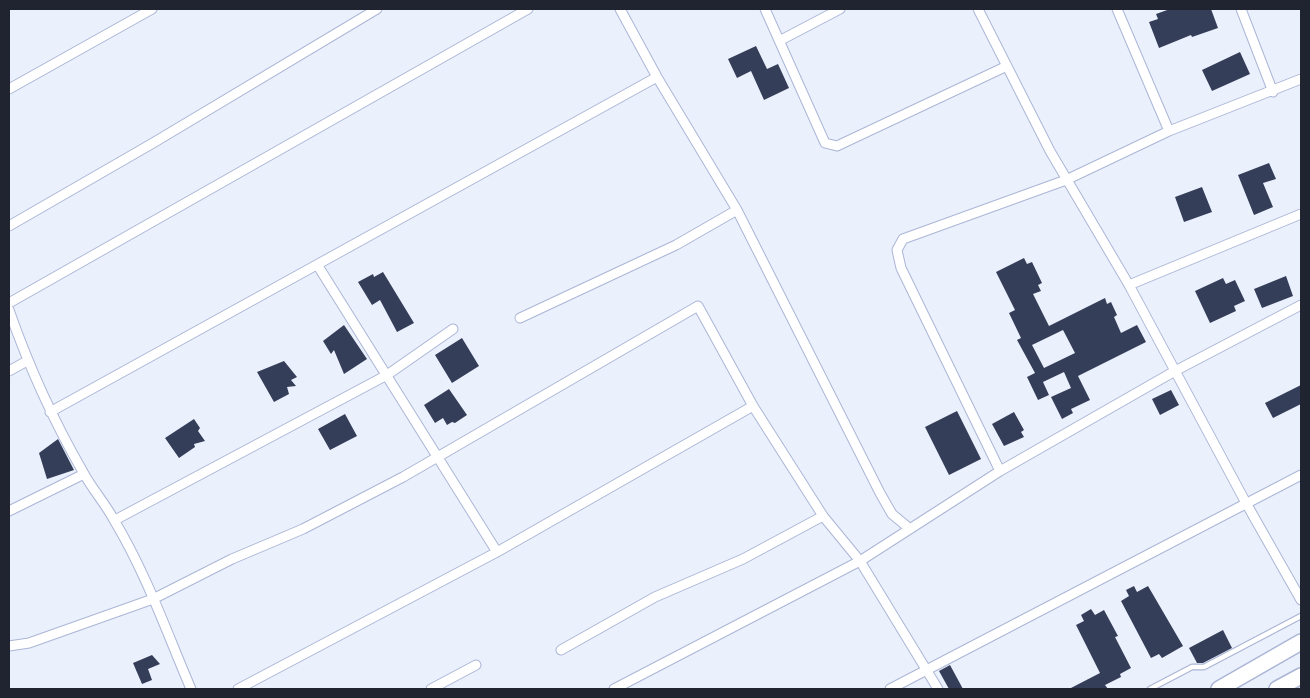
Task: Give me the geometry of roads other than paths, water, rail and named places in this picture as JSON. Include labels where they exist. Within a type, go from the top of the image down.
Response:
[{"type":"highway","points":[[1219,689],[1301,642]]},
{"type":"highway","points":[[1277,689],[1301,676]]},
{"type":"street","points":[[9,89],[152,9]]},
{"type":"street","points":[[9,226],[153,143],[377,9]]},
{"type":"street","points":[[9,304],[528,9]]},
{"type":"street","points":[[620,9],[657,77],[737,210],[880,493],[892,514],[910,529]]},
{"type":"street","points":[[765,9],[781,40],[825,143],[837,146],[1007,66]]},
{"type":"street","points":[[781,40],[840,9]]},
{"type":"street","points":[[978,9],[1066,180],[1129,285],[1246,503],[1301,600]]},
{"type":"street","points":[[1117,9],[1169,131]]},
{"type":"street","points":[[1241,9],[1273,92]]},
{"type":"street","points":[[50,412],[318,266],[657,77]]},
{"type":"street","points":[[1000,471],[901,268],[896,250],[903,239],[1066,180],[1169,131],[1273,92],[1301,79]]},
{"type":"street","points":[[520,318],[676,245],[737,210]]},
{"type":"street","points":[[1129,285],[1301,214]]},
{"type":"street","points":[[318,266],[497,552]]},
{"type":"street","points":[[614,689],[860,560],[1000,471],[1175,371],[1301,305]]},
{"type":"street","points":[[9,646],[29,643],[153,599],[232,559],[303,529],[437,458],[698,306],[753,406],[822,516],[860,560],[938,689]]},
{"type":"street","points":[[9,310],[27,361],[50,412],[84,474],[115,520],[153,599],[192,689]]},
{"type":"street","points":[[115,520],[387,375],[452,329]]},
{"type":"street","points":[[9,371],[27,361]]},
{"type":"street","points":[[238,689],[497,552],[753,406]]},
{"type":"street","points":[[9,511],[84,474]]},
{"type":"street","points":[[890,689],[927,672],[1301,475]]},
{"type":"street","points":[[561,650],[655,598],[743,559],[822,516]]},
{"type":"street","points":[[431,689],[476,665]]},
{"type":"lane","points":[[1150,689],[1192,667],[1204,667],[1301,616]]}]
